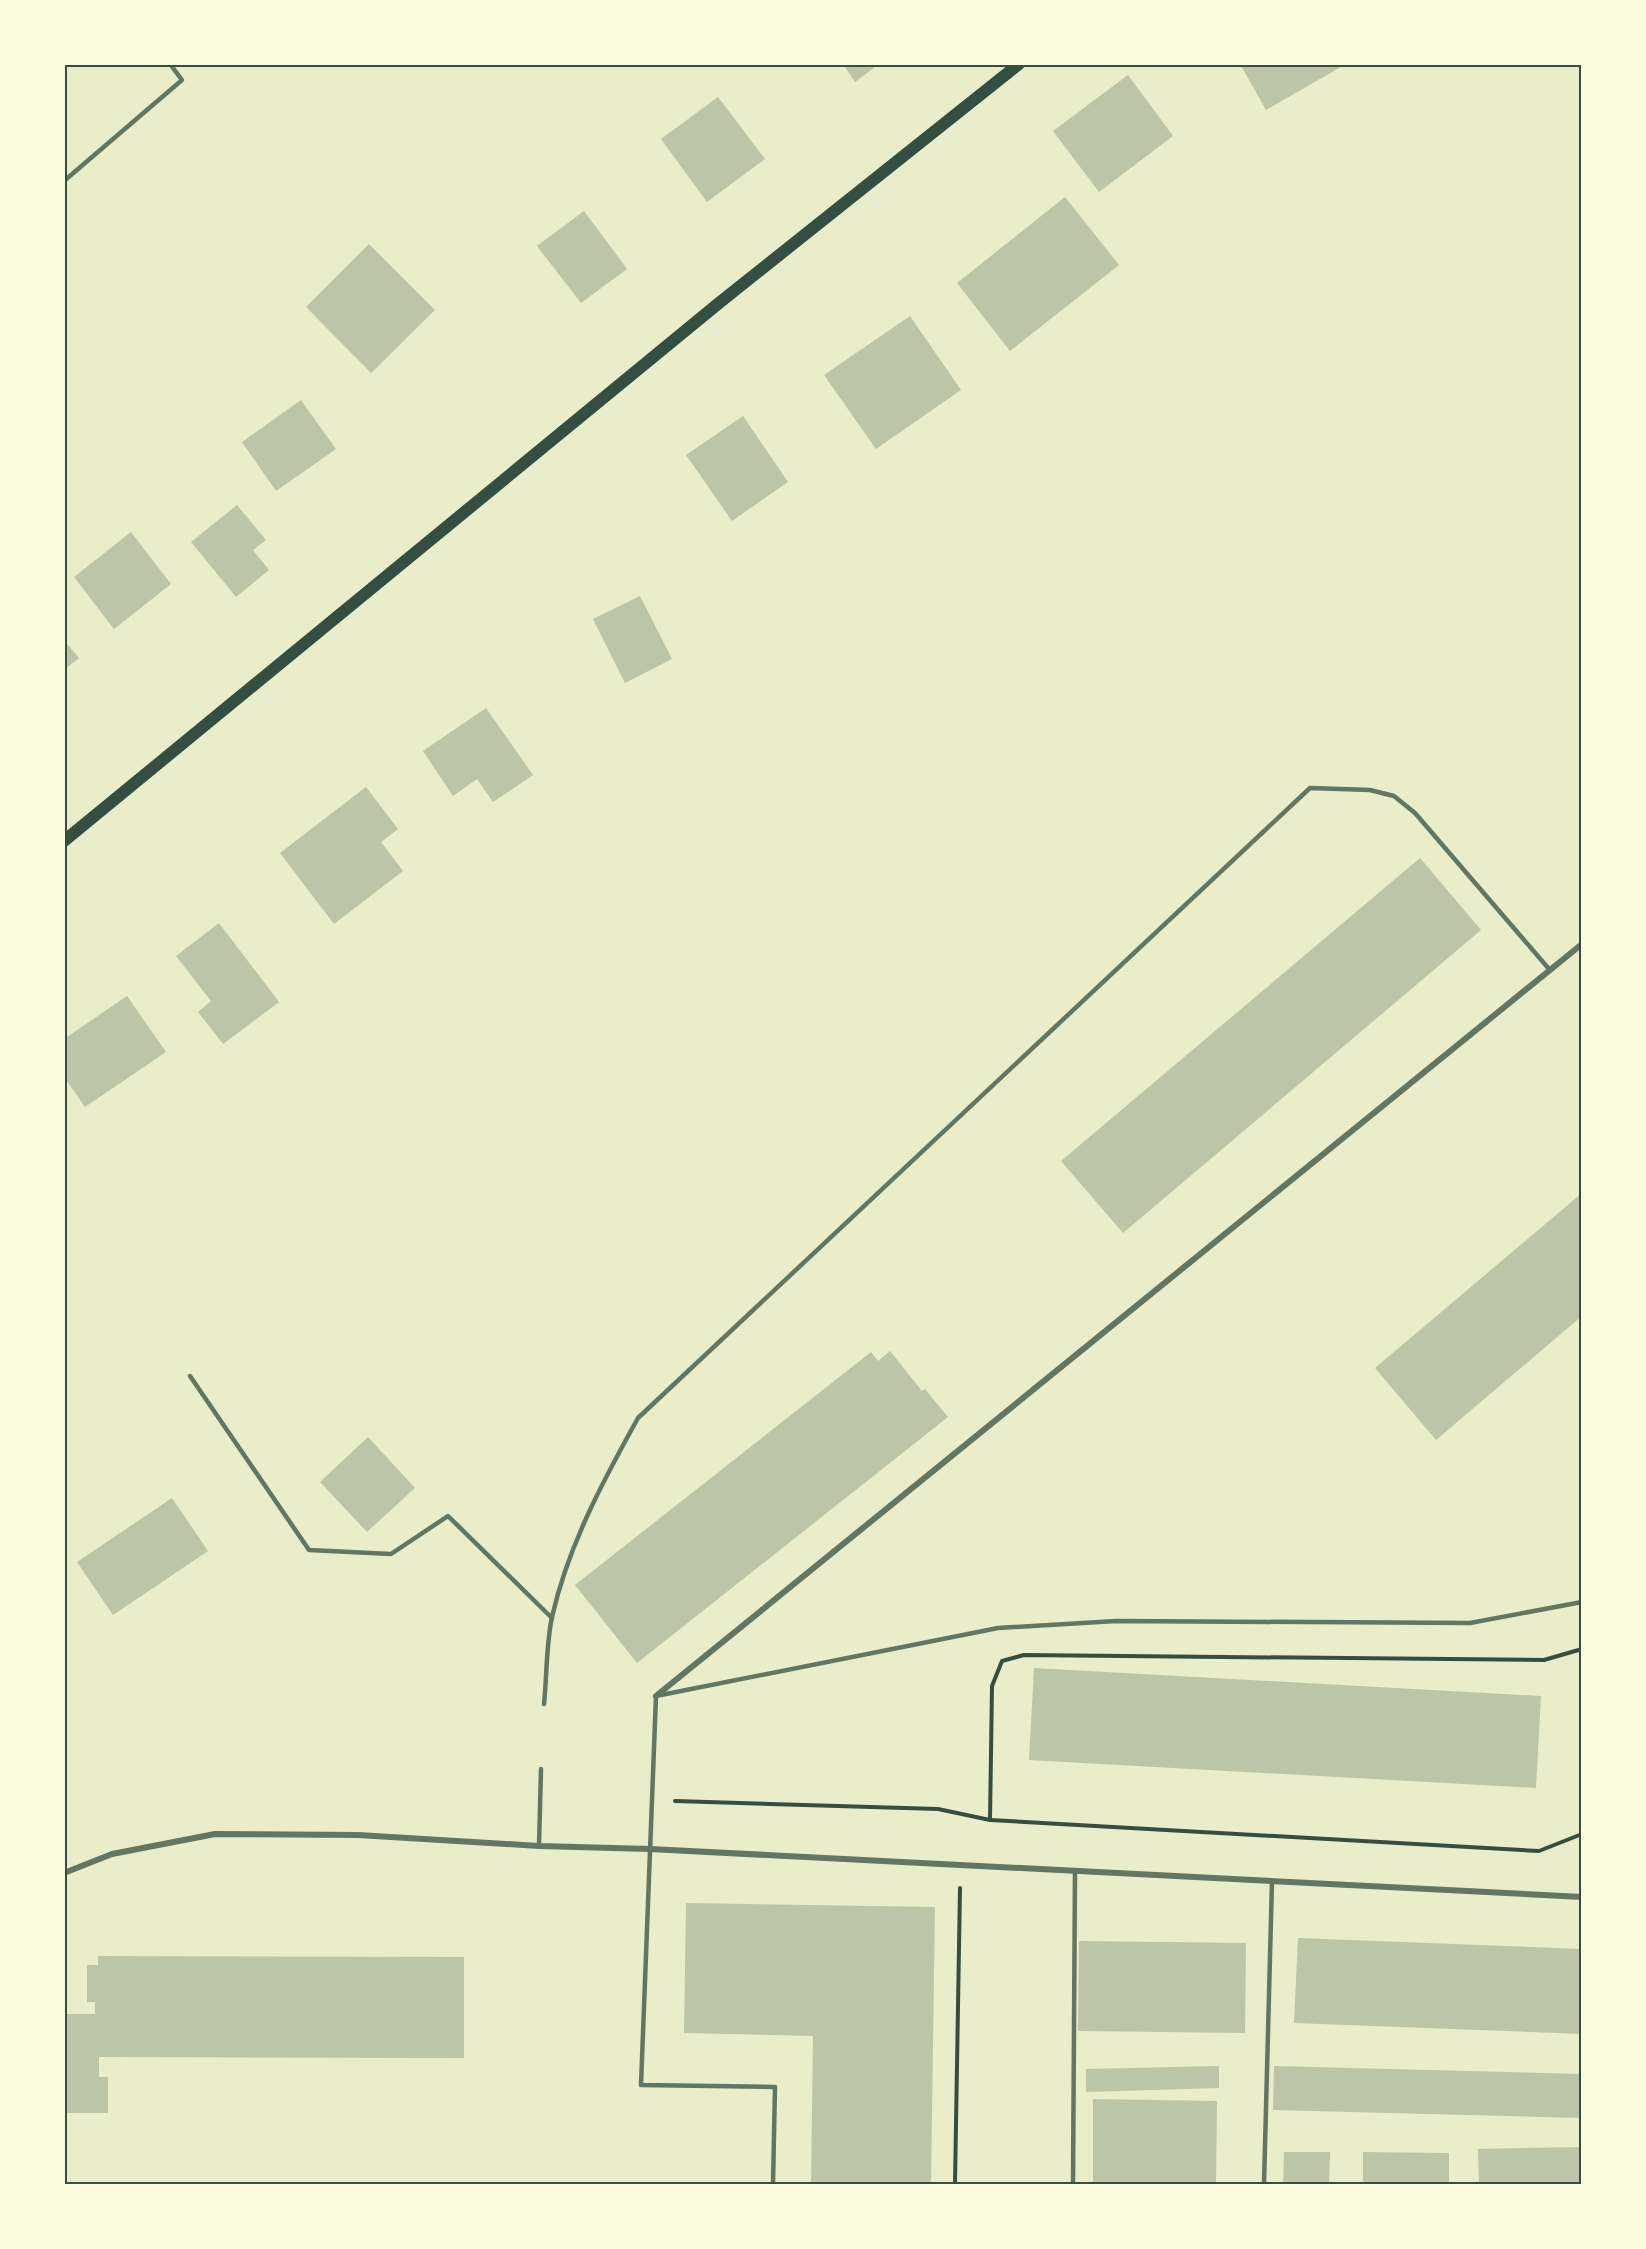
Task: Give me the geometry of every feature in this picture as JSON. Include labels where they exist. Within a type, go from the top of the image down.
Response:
[{"type":"main road","points":[[64,841],[719,303],[1019,64]]},
{"type":"street","points":[[656,1696],[1581,944]]},
{"type":"street","points":[[64,1873],[112,1854],[215,1834],[358,1835],[539,1846],[650,1849],[1581,1896]]},
{"type":"lane","points":[[64,181],[182,80],[170,64]]},
{"type":"lane","points":[[544,1704],[552,1618],[567,1570],[598,1488],[638,1418],[1310,788],[1370,790],[1394,796],[1415,813],[1549,969]]},
{"type":"lane","points":[[190,1376],[309,1550],[391,1554],[448,1515],[552,1618]]},
{"type":"lane","points":[[773,2184],[775,2087],[641,2085],[656,1696],[999,1628],[1116,1621],[1470,1623],[1581,1602]]},
{"type":"lane","points":[[539,1846],[541,1769]]},
{"type":"lane","points":[[1073,2184],[1075,1870]]},
{"type":"lane","points":[[1264,2184],[1272,1881]]},
{"type":"path","points":[[990,1820],[992,1686],[1002,1661],[1024,1654],[1544,1660],[1581,1649]]},
{"type":"path","points":[[652,1801],[938,1809],[990,1820],[1539,1851],[1581,1834]]},
{"type":"path","points":[[955,2184],[960,1865]]},
{"type":"building","points":[[843,64],[879,64],[855,82]]},
{"type":"building","points":[[1240,64],[1346,64],[1266,110]]},
{"type":"building","points":[[1128,75],[1173,136],[1099,192],[1053,131]]},
{"type":"building","points":[[718,97],[765,159],[707,202],[661,139]]},
{"type":"building","points":[[1065,197],[1119,265],[1010,351],[957,283]]},
{"type":"building","points":[[584,211],[627,269],[581,303],[537,246]]},
{"type":"building","points":[[369,244],[435,310],[371,373],[306,307]]},
{"type":"building","points":[[910,316],[961,390],[876,449],[824,375]]},
{"type":"building","points":[[301,400],[336,449],[276,491],[242,442]]},
{"type":"building","points":[[743,416],[788,482],[732,521],[686,455]]},
{"type":"building","points":[[237,505],[266,540],[253,550],[269,570],[236,597],[191,542]]},
{"type":"building","points":[[131,532],[171,584],[114,629],[74,577]]},
{"type":"building","points":[[640,596],[672,659],[625,683],[593,619]]},
{"type":"building","points":[[64,640],[79,658],[64,670]]},
{"type":"building","points":[[486,708],[533,775],[493,802],[477,779],[453,796],[423,751]]},
{"type":"building","points":[[366,787],[398,829],[381,842],[403,871],[334,924],[280,853]]},
{"type":"building","points":[[1420,858],[1481,930],[1123,1233],[1061,1161]]},
{"type":"building","points":[[219,923],[279,1002],[223,1044],[198,1012],[211,1001],[176,956]]},
{"type":"building","points":[[127,996],[166,1052],[85,1107],[64,1077],[64,1039]]},
{"type":"building","points":[[1582,1193],[1582,1316],[1436,1440],[1375,1368]]},
{"type":"building","points":[[890,1351],[922,1391],[925,1389],[948,1417],[637,1663],[575,1585],[871,1352],[878,1361]]},
{"type":"building","points":[[368,1437],[415,1488],[367,1532],[320,1482]]},
{"type":"building","points":[[172,1498],[208,1551],[113,1615],[77,1562]]},
{"type":"building","points":[[1034,1668],[1541,1696],[1536,1788],[1029,1760]]},
{"type":"building","points":[[686,1903],[935,1907],[931,2184],[811,2184],[813,2036],[684,2033]]},
{"type":"building","points":[[1298,1938],[1582,1949],[1582,2034],[1294,2023]]},
{"type":"building","points":[[1079,1941],[1246,1943],[1245,2033],[1078,2031]]},
{"type":"building","points":[[98,1956],[464,1957],[464,2058],[99,2057],[99,2077],[108,2077],[108,2113],[64,2113],[64,2014],[95,2014],[95,2002],[87,2002],[87,1965],[98,1965]]},
{"type":"building","points":[[1219,2066],[1219,2088],[1086,2092],[1086,2069]]},
{"type":"building","points":[[1274,2066],[1582,2074],[1582,2118],[1273,2110]]},
{"type":"building","points":[[1093,2099],[1217,2101],[1216,2184],[1093,2184]]},
{"type":"building","points":[[1582,2147],[1582,2184],[1479,2184],[1478,2149]]},
{"type":"building","points":[[1284,2152],[1330,2152],[1329,2184],[1283,2184]]},
{"type":"building","points":[[1363,2152],[1449,2153],[1449,2184],[1363,2184]]}]
